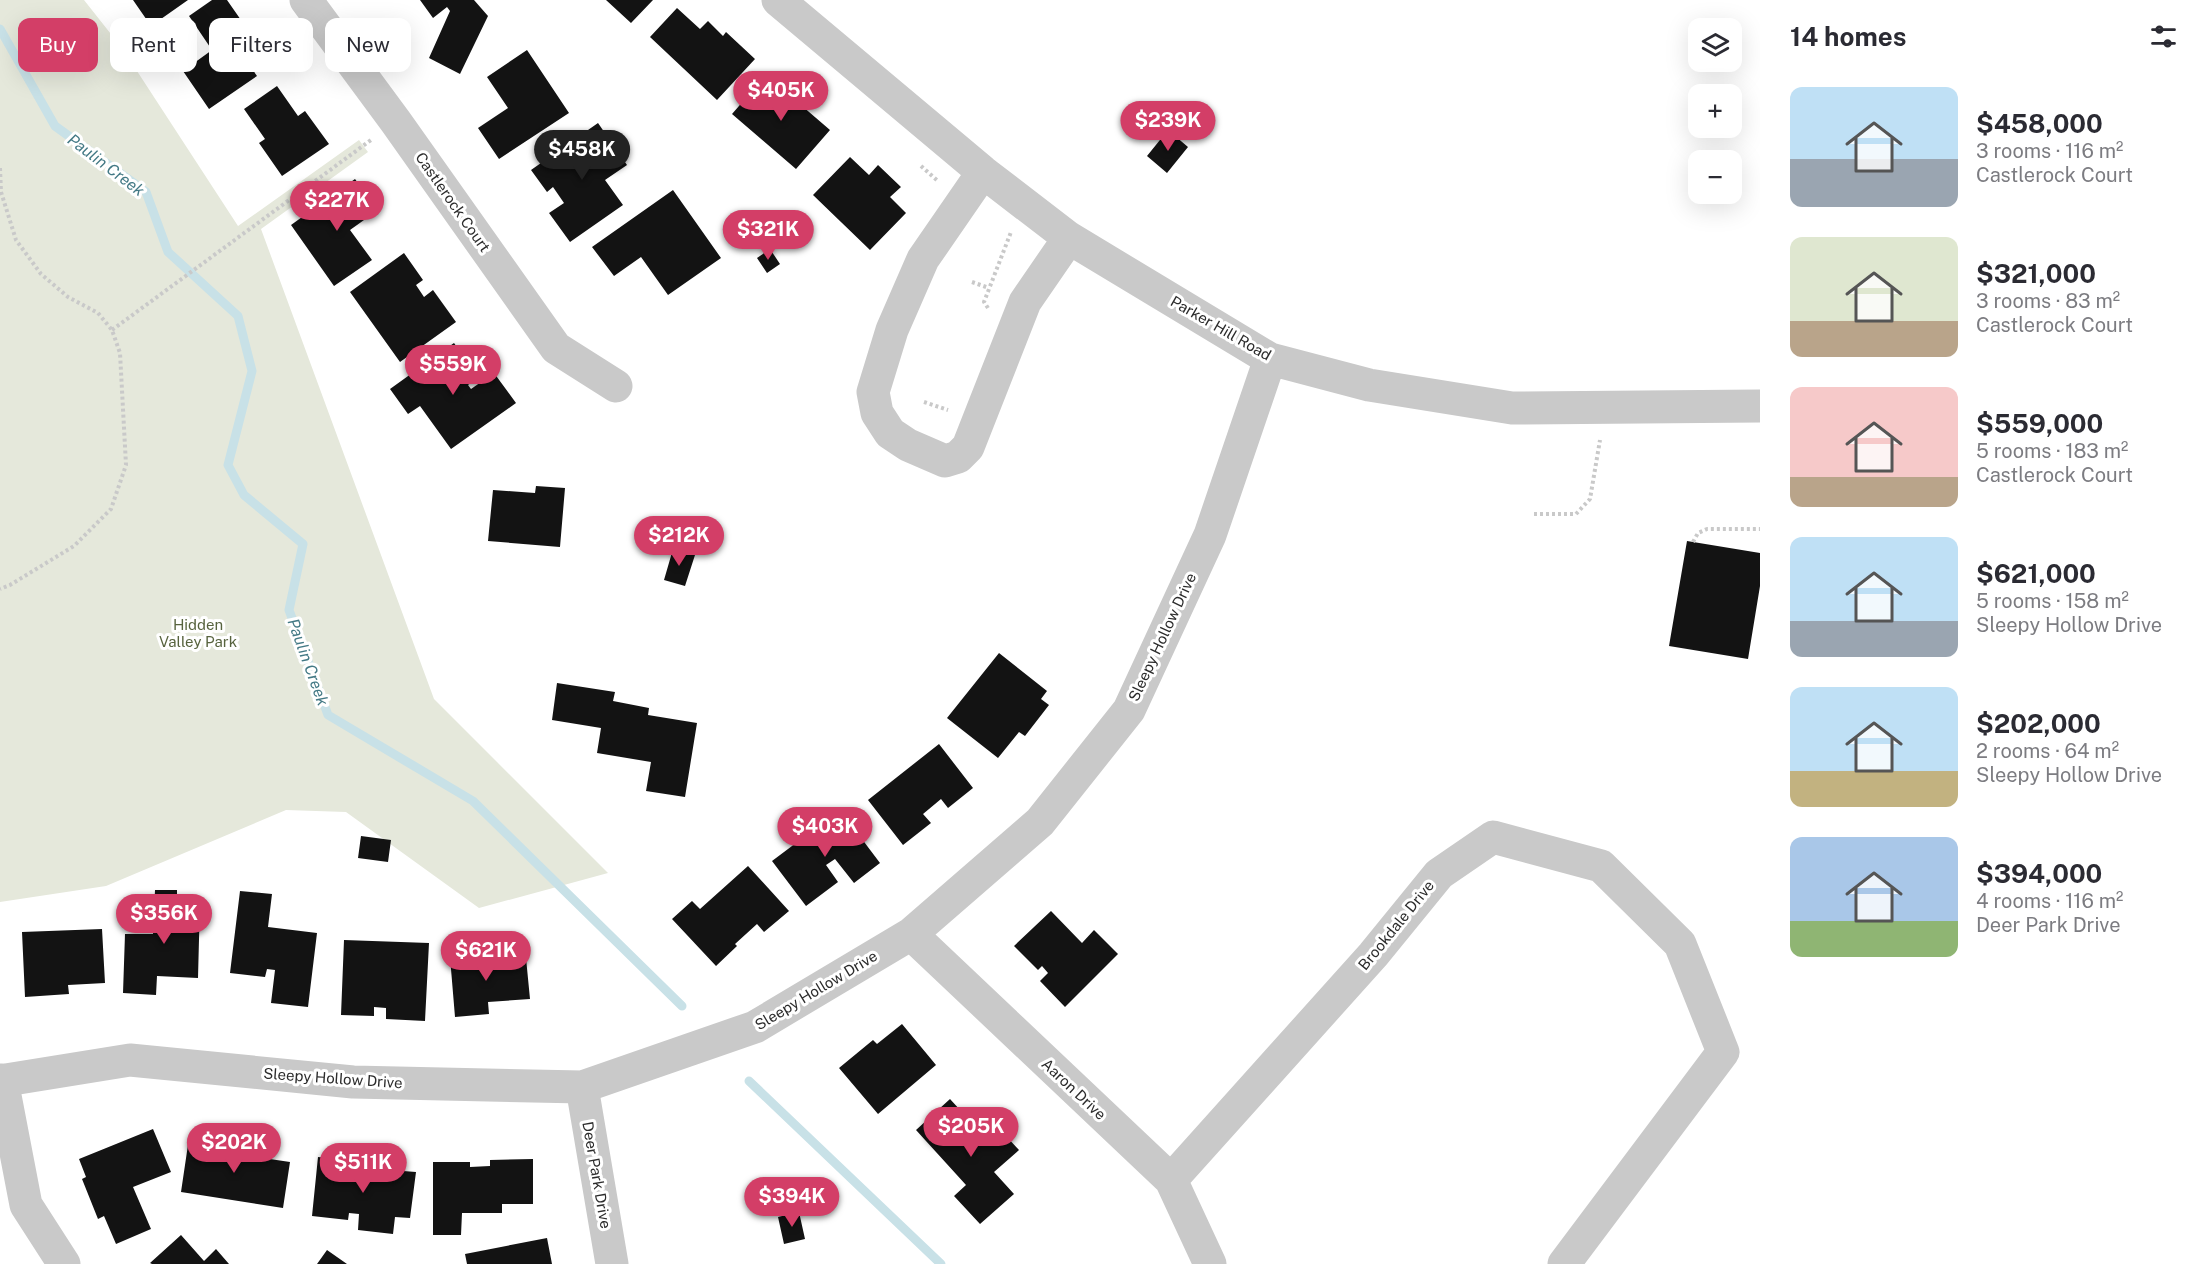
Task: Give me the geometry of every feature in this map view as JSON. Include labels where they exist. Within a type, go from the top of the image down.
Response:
[{"type":"street","name":"Castlerock Court","points":[[306,0],[396,122],[556,348],[616,386]]},
{"type":"street","name":"Parker Hill Road","points":[[778,0],[983,172],[1069,238],[1270,359],[1369,385],[1512,408],[1760,406]]},
{"type":"street","points":[[983,172],[923,259],[892,330],[873,392],[877,413],[890,433],[908,445],[945,461],[958,456],[968,447],[1025,302],[1069,238]]},
{"type":"street","name":"Sleepy Hollow Drive","points":[[1,1080],[130,1060],[353,1082],[582,1087],[755,1027],[911,933],[1040,822],[1129,710],[1210,535],[1270,359]]},
{"type":"street","name":"Brookdale Drive","points":[[1171,1180],[1373,955],[1438,874],[1493,837],[1601,866],[1680,944],[1723,1052],[1564,1264]]},
{"type":"street","name":"Aaron Drive","points":[[911,933],[1171,1180],[1210,1264]]},
{"type":"street","points":[[1,1080],[26,1205],[64,1264]]},
{"type":"street","name":"Deer Park Drive","points":[[582,1087],[612,1264]]},
{"type":"path","points":[[112,330],[396,122]]},
{"type":"path","points":[[0,168],[1,192],[16,240],[41,274],[68,297],[98,313],[112,330],[120,353],[126,465],[111,509],[74,546],[0,589]]},
{"type":"path","points":[[972,282],[990,288]]},
{"type":"path","points":[[924,402],[953,412]]},
{"type":"path","points":[[1534,514],[1576,514],[1590,499],[1601,430]]},
{"type":"path","points":[[1693,542],[1698,533],[1707,529],[1760,529]]},
{"type":"green space","name":"Hidden Valley Park","points":[[0,0],[84,0],[110,33],[110,72],[138,72],[238,226],[359,140],[368,152],[261,229],[434,699],[608,873],[479,908],[346,812],[286,810],[106,886],[0,902]]},
{"type":"building","points":[[133,0],[188,0],[162,18],[145,18]]},
{"type":"building","points":[[212,0],[227,0],[240,18],[209,18],[209,46],[197,28],[197,18],[189,16]]},
{"type":"building","points":[[420,0],[474,0],[488,16],[460,74],[429,58],[450,11],[447,7],[433,18]]},
{"type":"building","points":[[606,0],[653,0],[631,23]]},
{"type":"building","points":[[677,8],[700,29],[708,21],[723,36],[726,32],[755,59],[717,100],[650,37]]},
{"type":"building","points":[[527,50],[569,113],[499,159],[478,128],[508,108],[487,77]]},
{"type":"building","points":[[209,52],[209,72],[254,72],[257,76],[209,109],[184,72],[197,72],[197,61]]},
{"type":"building","points":[[766,75],[830,130],[796,169],[732,114]]},
{"type":"building","points":[[277,86],[298,116],[305,111],[329,144],[282,176],[259,143],[265,139],[244,109]]},
{"type":"building","points":[[598,123],[627,165],[605,180],[623,205],[570,242],[549,213],[564,203],[553,187],[547,192],[531,170]]},
{"type":"building","points":[[1168,130],[1188,147],[1167,173],[1147,156]]},
{"type":"building","points":[[850,157],[869,175],[878,165],[901,187],[890,197],[906,213],[870,250],[813,195]]},
{"type":"building","points":[[355,179],[378,210],[350,230],[372,260],[334,286],[291,225]]},
{"type":"building","points":[[673,190],[721,258],[668,295],[641,257],[614,276],[592,247]]},
{"type":"building","points":[[770,249],[780,264],[767,273],[757,258]]},
{"type":"building","points":[[404,253],[423,280],[416,285],[424,297],[433,290],[456,322],[400,362],[350,292]]},
{"type":"building","points":[[454,343],[478,377],[468,385],[471,389],[494,373],[516,403],[451,449],[420,406],[408,414],[390,389]]},
{"type":"building","points":[[536,486],[565,488],[560,547],[488,541],[493,490],[535,493]]},
{"type":"building","points":[[1687,541],[1760,553],[1760,586],[1748,659],[1669,646]]},
{"type":"building","points":[[673,549],[695,555],[685,586],[664,580]]},
{"type":"building","points":[[999,653],[1047,691],[1041,699],[1049,705],[1025,736],[1019,732],[998,758],[947,718]]},
{"type":"building","points":[[557,683],[615,692],[613,701],[649,708],[648,715],[697,723],[685,797],[646,791],[651,762],[597,753],[601,728],[552,720]]},
{"type":"building","points":[[939,744],[973,788],[948,808],[941,799],[923,814],[931,823],[903,845],[868,800]]},
{"type":"building","points":[[840,810],[880,863],[854,883],[835,859],[826,865],[838,882],[806,906],[772,861]]},
{"type":"building","points":[[361,836],[391,840],[388,862],[358,858]]},
{"type":"building","points":[[748,866],[789,911],[764,932],[757,924],[716,966],[672,919],[692,901],[700,909]]},
{"type":"building","points":[[155,890],[177,890],[177,899],[200,900],[198,978],[157,976],[156,995],[123,993],[125,934],[153,934]]},
{"type":"building","points":[[240,891],[272,894],[268,927],[317,933],[308,1007],[271,1003],[275,970],[267,969],[265,977],[230,973]]},
{"type":"building","points":[[1051,911],[1082,943],[1094,930],[1118,954],[1065,1007],[1040,981],[1048,973],[1042,966],[1038,970],[1014,946]]},
{"type":"building","points":[[102,929],[105,983],[68,985],[69,994],[25,997],[22,932]]},
{"type":"building","points":[[344,940],[429,943],[425,1021],[386,1019],[386,1008],[374,1007],[374,1016],[341,1015]]},
{"type":"building","points":[[470,948],[478,949],[484,954],[485,960],[526,958],[530,999],[488,1002],[489,1014],[455,1017],[450,957],[465,955],[461,954]]},
{"type":"building","points":[[902,1024],[936,1065],[878,1114],[839,1068],[873,1040],[877,1044]]},
{"type":"building","points":[[950,1099],[983,1135],[995,1124],[1019,1150],[994,1172],[1014,1194],[980,1224],[954,1196],[966,1185],[916,1130]]},
{"type":"building","points":[[153,1129],[171,1172],[133,1187],[151,1229],[116,1244],[104,1216],[98,1219],[82,1179],[86,1177],[79,1159]]},
{"type":"building","points":[[189,1138],[264,1150],[263,1158],[290,1162],[283,1208],[181,1192]]},
{"type":"building","points":[[318,1157],[353,1161],[352,1167],[416,1172],[410,1218],[395,1217],[393,1234],[358,1230],[359,1214],[349,1213],[348,1220],[312,1216]]},
{"type":"building","points":[[533,1159],[533,1204],[502,1204],[502,1213],[462,1213],[461,1235],[433,1235],[433,1162],[470,1162],[470,1167],[490,1166],[490,1160]]},
{"type":"building","points":[[799,1212],[805,1239],[784,1244],[778,1217]]},
{"type":"building","points":[[181,1235],[204,1261],[216,1249],[229,1264],[150,1263]]},
{"type":"building","points":[[547,1238],[552,1264],[467,1264],[465,1254]]},
{"type":"building","points":[[327,1250],[347,1264],[317,1264]]},
{"type":"waterway","name":"Paulin Creek","points":[[0,29],[55,126],[146,192],[168,252],[238,316],[252,371],[228,465],[244,495],[303,544],[289,610],[328,715],[473,801],[682,1006]]},
{"type":"waterway","name":"Paulin Creek","points":[[749,1081],[941,1264]]}]
